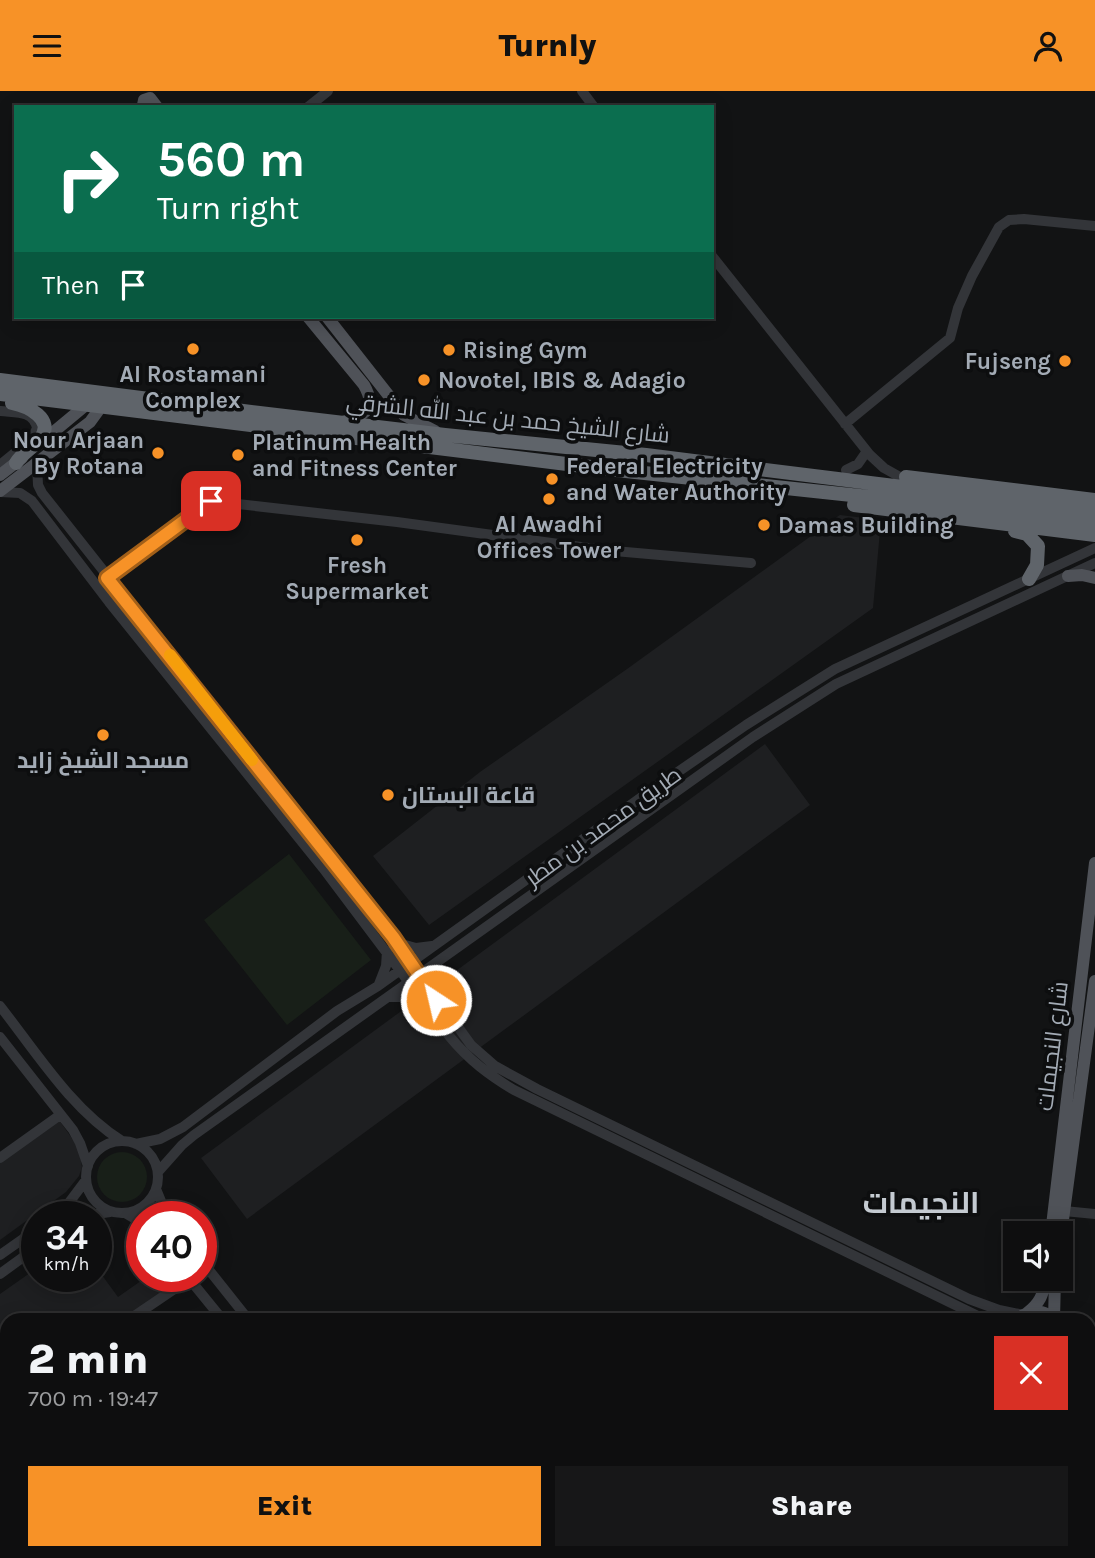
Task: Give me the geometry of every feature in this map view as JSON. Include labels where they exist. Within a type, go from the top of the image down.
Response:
[{"type":"highway","name":"شارع الشيخ حمد بن عبد الله الشرقي","points":[[0,380],[96,398],[607,469],[1095,521]]},
{"type":"highway","points":[[0,391],[77,399],[80,394],[96,398]]},
{"type":"highway","name":"شارع الشيخ حمد بن عبد الله الشرقي","points":[[96,398],[213,407],[445,435],[646,455],[1095,511]]},
{"type":"highway","points":[[0,401],[32,409],[43,422],[40,439],[9,458]]},
{"type":"highway","points":[[646,455],[768,462],[1095,501]]},
{"type":"highway","points":[[607,469],[619,474],[659,481],[1095,534]]},
{"type":"highway","points":[[1066,497],[1095,492]]},
{"type":"highway","points":[[977,519],[989,525],[1027,534],[1034,539],[1039,555],[1029,579]]},
{"type":"main road","points":[[132,91],[143,105]]},
{"type":"main road","points":[[144,105],[144,100],[148,97],[156,105]]},
{"type":"main road","points":[[310,319],[368,392],[370,405],[362,415],[341,423]]},
{"type":"main road","points":[[329,319],[404,415],[445,435]]},
{"type":"main road","points":[[354,372],[364,375],[368,369]]},
{"type":"main road","points":[[0,475],[9,458],[96,398]]},
{"type":"main road","points":[[0,491],[90,422],[96,398]]},
{"type":"main road","points":[[1068,576],[1095,578]]},
{"type":"main road","name":"شارع النجيمات","points":[[1053,1221],[1095,863]]},
{"type":"main road","name":"شارع النجيمات","points":[[1063,1221],[1095,981]]},
{"type":"main road","points":[[1027,1313],[1039,1304],[1044,1291]]},
{"type":"main road","points":[[1054,1313],[1055,1291]]},
{"type":"street","points":[[310,105],[328,91]]},
{"type":"street","points":[[845,424],[950,338],[958,307],[999,227],[1009,220],[1024,219],[1095,226]]},
{"type":"street","points":[[714,259],[867,451],[884,468],[900,477]]},
{"type":"street","points":[[0,411],[29,415],[37,426],[35,436],[0,465]]},
{"type":"street","points":[[846,470],[858,464],[867,451]]},
{"type":"street","points":[[37,464],[38,485],[42,493],[75,537],[398,943],[436,1000],[471,1045],[495,1066],[537,1089],[969,1299],[1011,1313]]},
{"type":"street","points":[[0,491],[13,491],[26,496],[64,541],[325,871],[426,1006],[466,1056],[488,1075],[972,1313]]},
{"type":"street","points":[[107,578],[211,501],[397,522],[581,548],[751,563]]},
{"type":"street","points":[[64,541],[66,534],[75,537]]},
{"type":"street","name":"طريق محمد بن مطر","points":[[136,1145],[160,1139],[183,1127],[338,1011],[379,986],[746,725],[835,670],[1095,548]]},
{"type":"street","name":"طريق محمد بن مطر","points":[[158,1172],[194,1135],[753,737],[836,684],[1095,563]]},
{"type":"street","points":[[160,664],[168,666],[174,661]]},
{"type":"street","points":[[229,750],[234,744],[245,750]]},
{"type":"street","points":[[325,871],[335,874],[338,868]]},
{"type":"street","points":[[398,943],[416,947],[435,946]]},
{"type":"street","points":[[379,986],[386,966],[387,951]]},
{"type":"street","points":[[436,1000],[434,978],[437,963]]},
{"type":"street","points":[[387,997],[410,998],[426,1006]]},
{"type":"street","points":[[0,1006],[84,1112],[122,1142],[136,1145],[148,1153],[158,1172],[153,1196],[141,1208],[125,1213],[112,1212]]},
{"type":"street","points":[[0,1038],[80,1143],[88,1166],[88,1189],[96,1201]]},
{"type":"street","points":[[0,1158],[60,1115]]},
{"type":"street","points":[[88,1166],[101,1148],[122,1142]]},
{"type":"street","points":[[70,1201],[86,1180]]},
{"type":"street","points":[[156,1189],[161,1201]]},
{"type":"street","points":[[1064,1211],[1095,1215]]},
{"type":"street","points":[[0,1255],[21,1240]]},
{"type":"street","points":[[0,1274],[21,1259]]},
{"type":"street","points":[[217,1280],[243,1313]]},
{"type":"street","points":[[141,1313],[169,1292]]},
{"type":"street","points":[[200,1292],[217,1313]]},
{"type":"shaded area","points":[[840,515],[881,520],[873,608],[429,925],[373,856],[480,772],[822,528],[820,524],[826,519],[829,522]]},
{"type":"shaded area","points":[[765,744],[810,805],[247,1219],[201,1158]]},
{"type":"shaded area","points":[[289,854],[371,960],[287,1025],[204,920]]},
{"type":"shaded area","points":[[59,1120],[76,1144],[82,1167],[79,1176],[66,1192],[54,1201],[21,1201],[21,1225],[0,1240],[0,1162]]},
{"type":"shaded area","points":[[112,1154],[132,1154],[140,1159],[145,1167],[145,1187],[140,1195],[132,1200],[112,1200],[104,1195],[99,1187],[99,1167],[104,1159]]},
{"type":"shaded area","points":[[21,1279],[21,1292],[112,1292],[112,1289],[118,1297],[126,1291],[162,1292],[133,1313],[0,1313],[0,1294]]},
{"type":"slow traffic","points":[[170,655],[252,760]]},
{"type":"place","name":"Al Rostamani Complex","points":[[193,349]]},
{"type":"place","name":"Rising Gym","points":[[449,350]]},
{"type":"place","name":"Fujseng","points":[[1065,361]]},
{"type":"place","name":"Novotel, IBIS & Adagio","points":[[424,380]]},
{"type":"place","name":"Nour Arjaan By Rotana","points":[[158,453]]},
{"type":"place","name":"Platinum Health and Fitness Center","points":[[238,455]]},
{"type":"place","name":"Federal Electricity and Water Authority","points":[[552,479]]},
{"type":"place","name":"Al Awadhi Offices Tower","points":[[549,499]]},
{"type":"place","name":"Damas Building","points":[[764,525]]},
{"type":"place","name":"Fresh Supermarket","points":[[357,540]]},
{"type":"place","name":"مسجد الشيخ زايد","points":[[103,735]]},
{"type":"place","name":"قاعة البستان","points":[[388,795]]},
{"type":"district","name":"النجيمات","points":[[921,1203]]},
{"type":"route","points":[[211,501],[107,578],[393,937],[436,1000]]}]
